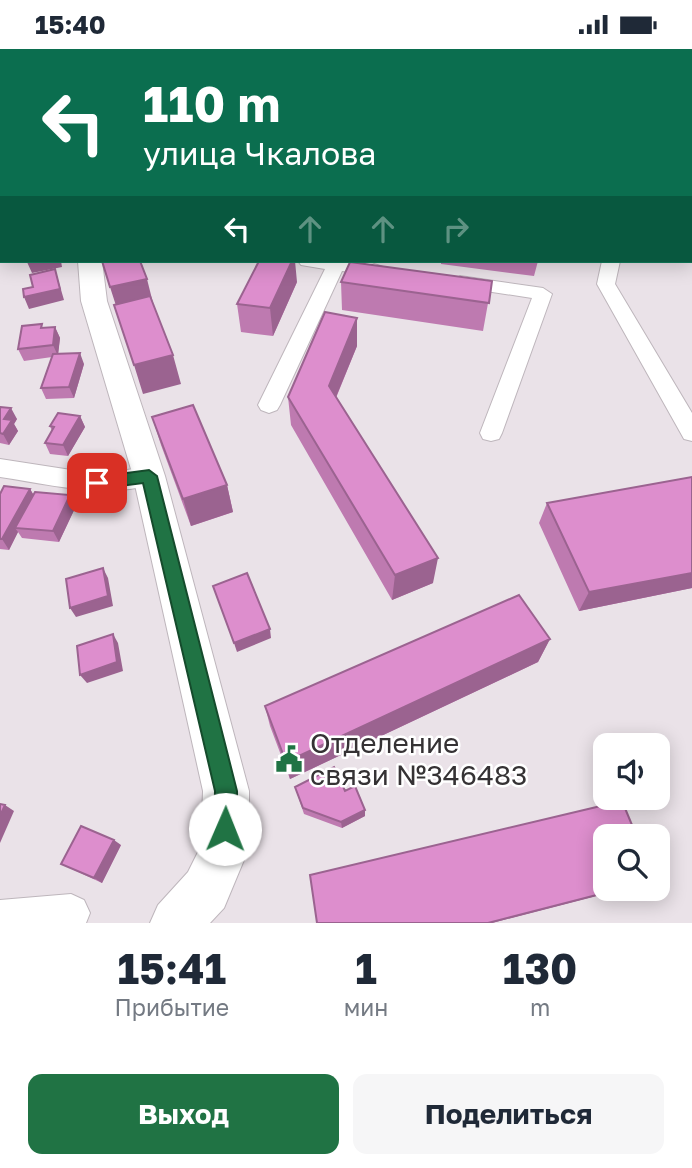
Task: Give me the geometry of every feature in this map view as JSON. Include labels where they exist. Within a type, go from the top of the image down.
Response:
[{"type":"main road","points":[[90,263],[94,301],[149,476],[226,791],[225,848],[205,890],[176,923]]},
{"type":"street","points":[[269,404],[337,263],[391,273]]},
{"type":"street","points":[[611,263],[606,284],[692,433]]},
{"type":"street","points":[[446,280],[543,294],[491,433]]},
{"type":"street","points":[[0,468],[97,483],[149,476]]},
{"type":"street","points":[[0,919],[71,913]]},
{"type":"building","points":[[103,263],[141,263],[147,279],[110,287]]},
{"type":"building","points":[[258,263],[291,263],[270,308],[237,304]]},
{"type":"building","points":[[350,263],[492,281],[489,303],[341,282]]},
{"type":"building","points":[[55,269],[60,289],[24,297],[23,289],[33,287],[30,275]]},
{"type":"building","points":[[150,296],[173,355],[134,365],[114,305]]},
{"type":"building","points":[[325,312],[357,318],[329,386],[438,558],[395,575],[288,397]]},
{"type":"building","points":[[42,324],[41,328],[55,327],[53,345],[18,349],[22,326]]},
{"type":"building","points":[[80,353],[69,387],[41,388],[53,354]]},
{"type":"building","points":[[193,405],[227,485],[183,499],[152,417]]},
{"type":"building","points":[[0,407],[11,408],[4,419],[12,420],[3,434],[0,433]]},
{"type":"building","points":[[58,413],[80,416],[63,445],[45,443],[54,427],[50,426]]},
{"type":"building","points":[[692,477],[692,573],[589,592],[547,503]]},
{"type":"building","points":[[4,486],[30,489],[0,539],[0,494]]},
{"type":"building","points":[[35,492],[70,495],[53,531],[15,528]]},
{"type":"building","points":[[103,568],[108,596],[70,608],[66,579]]},
{"type":"building","points":[[247,573],[270,629],[234,643],[213,586]]},
{"type":"building","points":[[519,595],[550,639],[286,762],[265,706]]},
{"type":"building","points":[[113,634],[117,662],[80,675],[77,646]]},
{"type":"building","points":[[334,767],[345,791],[355,786],[365,810],[341,822],[303,808],[295,787]]},
{"type":"building","points":[[593,808],[593,810],[626,810],[632,824],[593,824],[593,896],[488,923],[317,923],[310,875]]},
{"type":"building","points":[[81,826],[114,840],[94,878],[61,864]]},
{"type":"place","name":"Отделение связи №346483","points":[[289,759]]},
{"type":"route","points":[[97,483],[149,476],[226,791],[225,829]]}]
